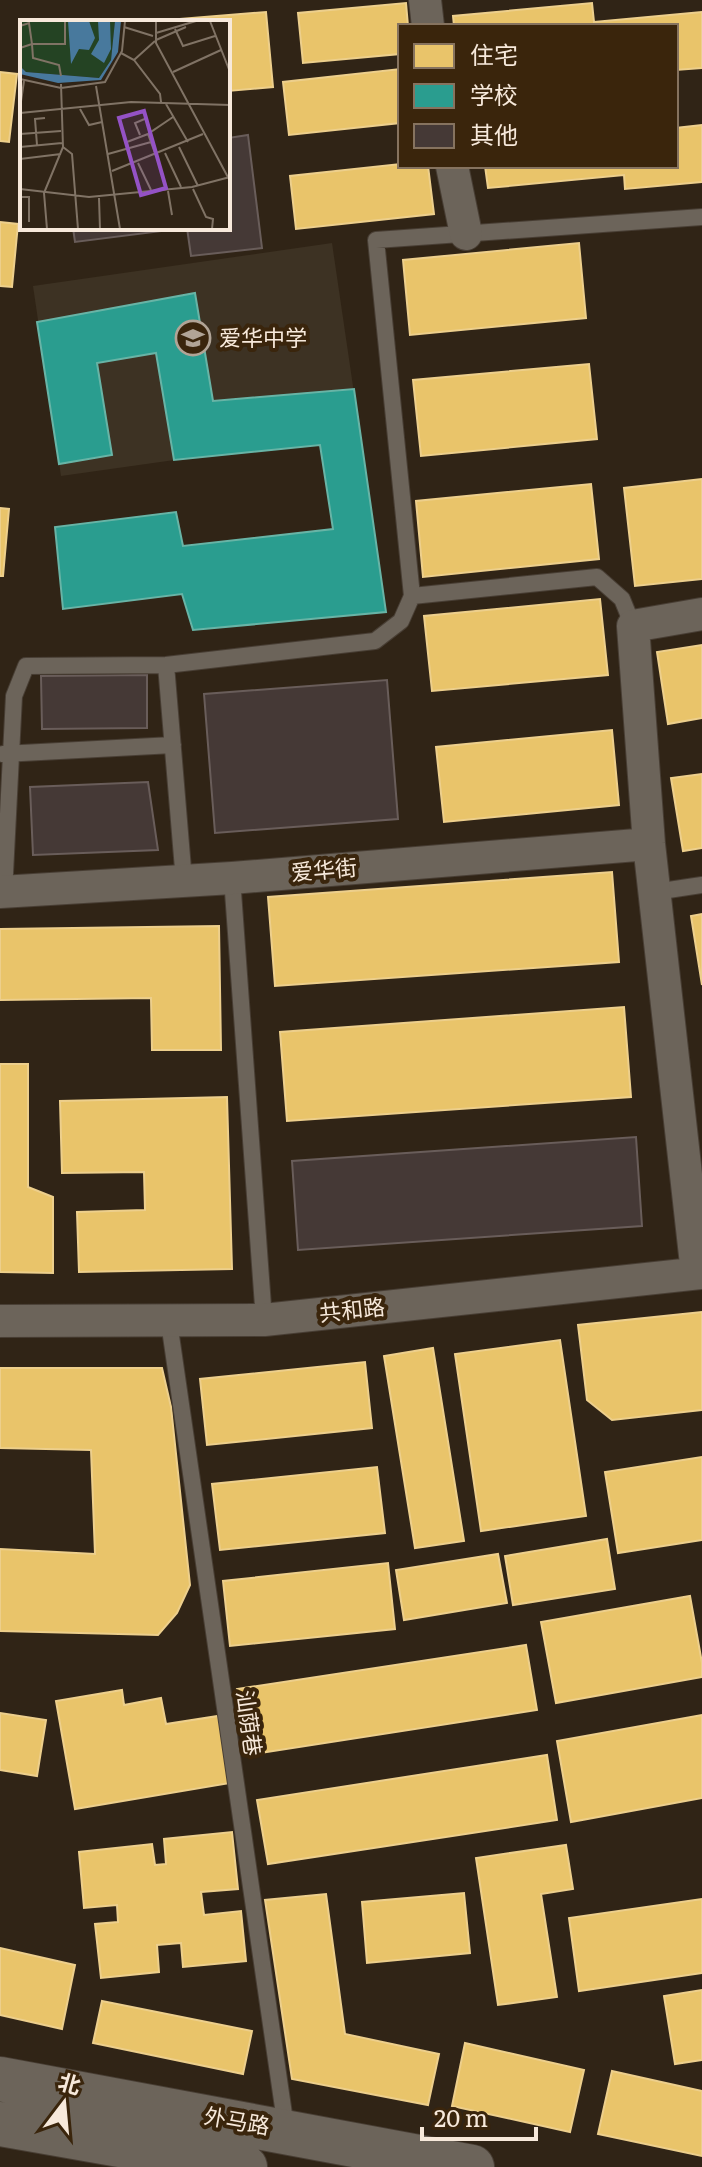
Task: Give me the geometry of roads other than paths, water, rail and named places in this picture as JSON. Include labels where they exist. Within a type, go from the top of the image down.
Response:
[{"type":"street","points":[[425,0],[428,24]]},
{"type":"street","points":[[452,168],[466,234]]},
{"type":"street","points":[[699,1273],[649,844],[633,626],[702,614]]},
{"type":"street","name":"爱华街","points":[[2,893],[232,878],[649,844]]},
{"type":"street","name":"共和路","points":[[0,1321],[264,1320],[699,1273]]},
{"type":"street","name":"外马路","points":[[0,2079],[472,2167]]},
{"type":"street","name":"外马路","points":[[0,2124],[245,2167]]},
{"type":"lane","points":[[2,893],[5,754],[14,696],[26,666],[166,665],[375,641],[401,621],[412,596],[376,240],[702,217]]},
{"type":"lane","points":[[412,596],[597,577],[622,599],[633,626]]},
{"type":"lane","points":[[166,665],[184,881]]},
{"type":"lane","points":[[5,754],[173,745]]},
{"type":"lane","points":[[232,878],[264,1320]]},
{"type":"lane","points":[[655,892],[702,885]]},
{"type":"lane","name":"汕荫巷","points":[[169,1322],[286,2130]]},
{"type":"place","name":"爱华中学","points":[[193,338]]}]
